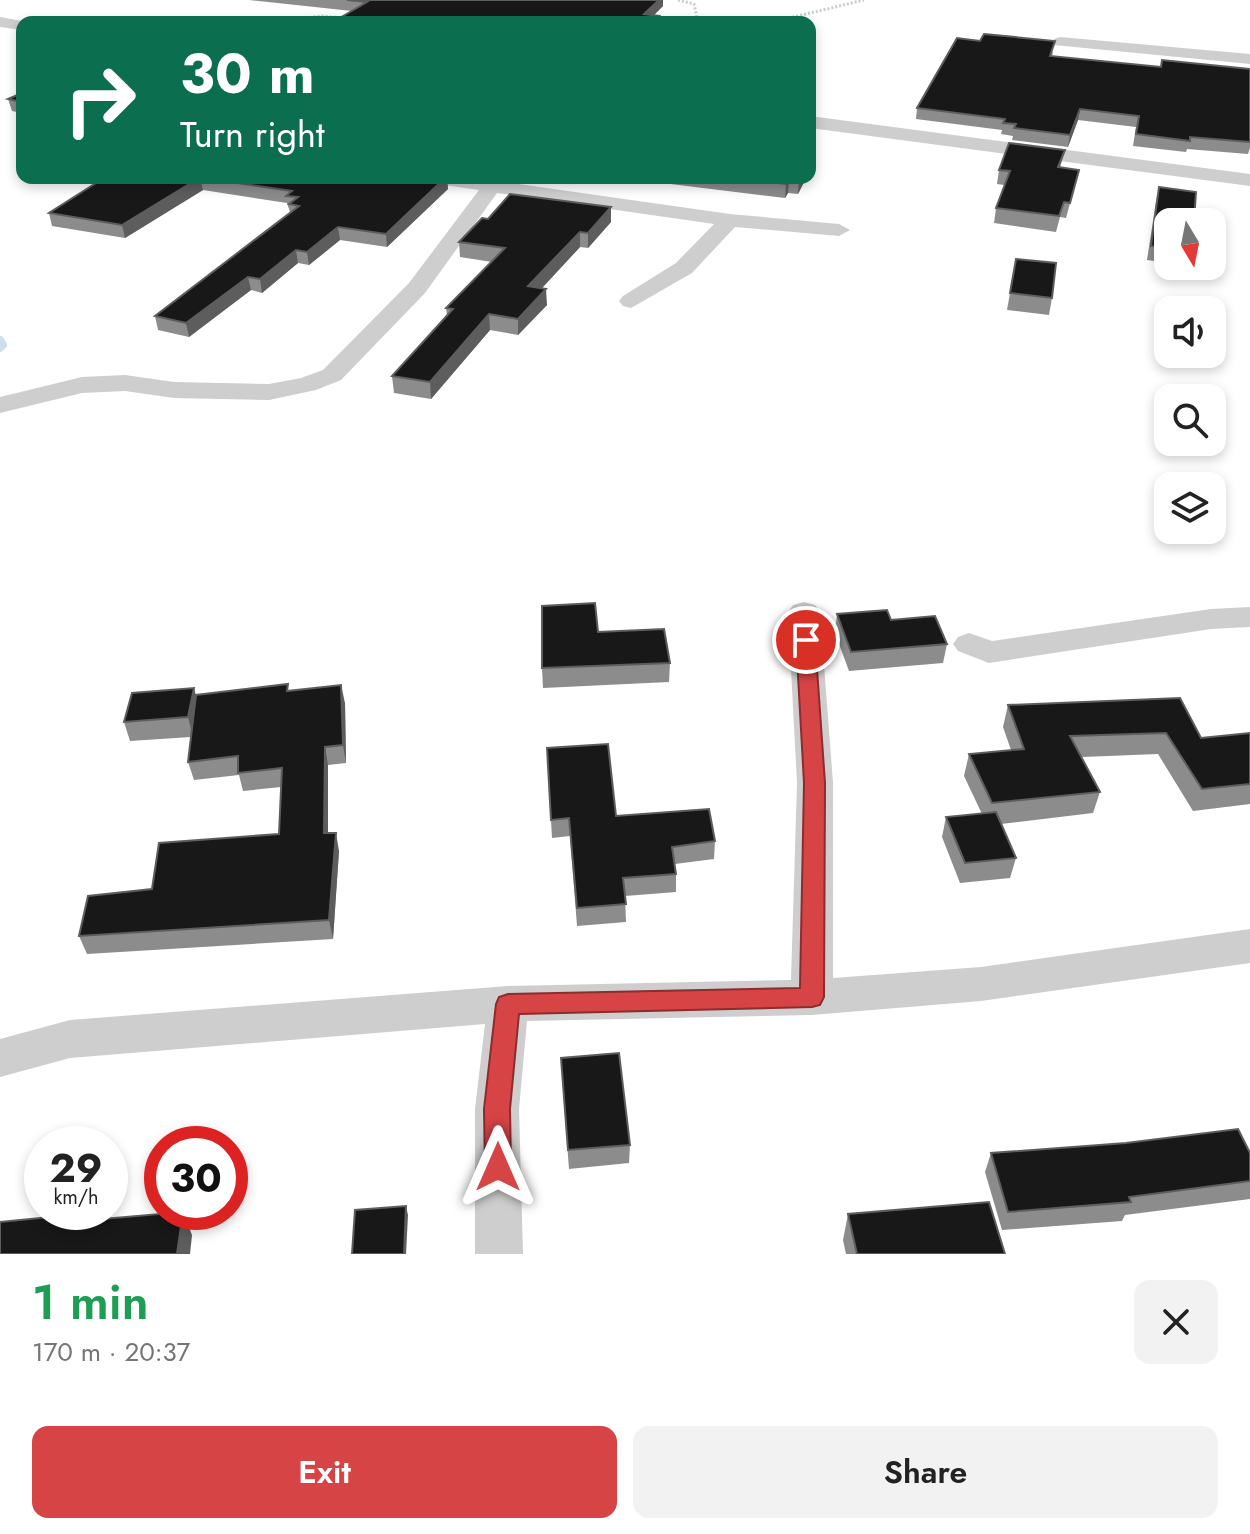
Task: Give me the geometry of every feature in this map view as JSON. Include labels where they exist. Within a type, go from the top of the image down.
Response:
[{"type":"street","points":[[1060,42],[1250,59]]},
{"type":"street","points":[[816,123],[1250,180]]},
{"type":"street","points":[[0,405],[82,385],[125,383],[174,390],[269,392],[307,385],[332,375],[426,278],[493,184]]},
{"type":"street","points":[[506,184],[730,220],[839,230]]},
{"type":"street","points":[[631,301],[684,268],[730,220]]},
{"type":"street","points":[[804,612],[815,783],[812,997]]},
{"type":"street","points":[[969,644],[989,652],[1211,619],[1250,617]]},
{"type":"street","points":[[0,1058],[70,1039],[508,1004],[812,997],[981,984],[1250,946]]},
{"type":"street","points":[[499,1254],[497,1109],[508,1004]]},
{"type":"path","points":[[678,0],[694,4],[697,16]]},
{"type":"path","points":[[798,16],[864,0]]},
{"type":"building","points":[[347,0],[659,0],[644,14],[659,16],[343,16],[367,2]]},
{"type":"building","points":[[984,34],[1055,41],[1050,56],[1161,67],[1162,60],[1250,69],[1250,142],[1190,137],[1190,141],[1136,134],[1139,116],[1080,109],[1070,135],[1014,128],[1016,124],[1003,123],[1005,119],[917,108],[957,38],[980,41]]},
{"type":"building","points":[[1009,143],[1065,150],[1058,167],[1079,170],[1070,203],[1064,202],[1059,216],[996,208],[1010,171],[999,170]]},
{"type":"building","points":[[95,184],[189,184],[122,225],[49,213]]},
{"type":"building","points":[[245,184],[439,184],[386,234],[338,227],[307,252],[296,250],[260,279],[248,277],[186,323],[155,316],[299,206],[289,204],[298,197],[286,196],[292,191]]},
{"type":"building","points":[[1159,187],[1196,192],[1195,208],[1156,208]]},
{"type":"building","points":[[510,194],[611,207],[588,233],[580,232],[528,286],[546,289],[518,319],[489,314],[430,382],[392,376],[453,309],[446,308],[505,248],[459,242],[482,218],[488,219]]},
{"type":"building","points":[[1016,259],[1056,263],[1052,298],[1010,293]]},
{"type":"building","points":[[595,603],[598,632],[664,629],[670,663],[542,668],[542,606]]},
{"type":"building","points":[[887,610],[891,620],[935,616],[947,644],[851,652],[837,614]]},
{"type":"building","points":[[288,684],[287,691],[341,685],[343,745],[325,747],[324,833],[336,833],[329,920],[79,936],[88,896],[152,889],[159,843],[279,834],[282,768],[238,773],[238,756],[188,762],[196,695]]},
{"type":"building","points":[[194,688],[188,717],[124,722],[132,693]]},
{"type":"building","points":[[1180,698],[1201,738],[1250,733],[1250,784],[1202,789],[1166,733],[1070,736],[1100,792],[992,803],[969,754],[1024,749],[1008,705]]},
{"type":"building","points":[[608,744],[616,816],[709,809],[715,841],[672,847],[676,874],[623,878],[626,904],[577,908],[569,818],[551,820],[547,748]]},
{"type":"building","points":[[996,812],[1016,858],[965,863],[946,817]]},
{"type":"building","points":[[619,1053],[630,1145],[568,1150],[561,1058]]},
{"type":"building","points":[[1238,1129],[1250,1153],[1250,1181],[1129,1197],[1131,1202],[1008,1212],[991,1153],[1126,1143]]},
{"type":"building","points":[[989,1202],[1005,1254],[857,1254],[848,1214]]},
{"type":"building","points":[[406,1206],[404,1254],[352,1254],[355,1210]]},
{"type":"building","points":[[144,1215],[144,1230],[180,1230],[177,1254],[0,1254],[0,1222],[24,1220],[24,1230],[128,1230],[128,1217]]},
{"type":"waterway","points":[[0,340],[3,345],[0,348]]},
{"type":"route","points":[[498,1167],[497,1109],[508,1004],[812,997],[815,783],[806,640]]}]
